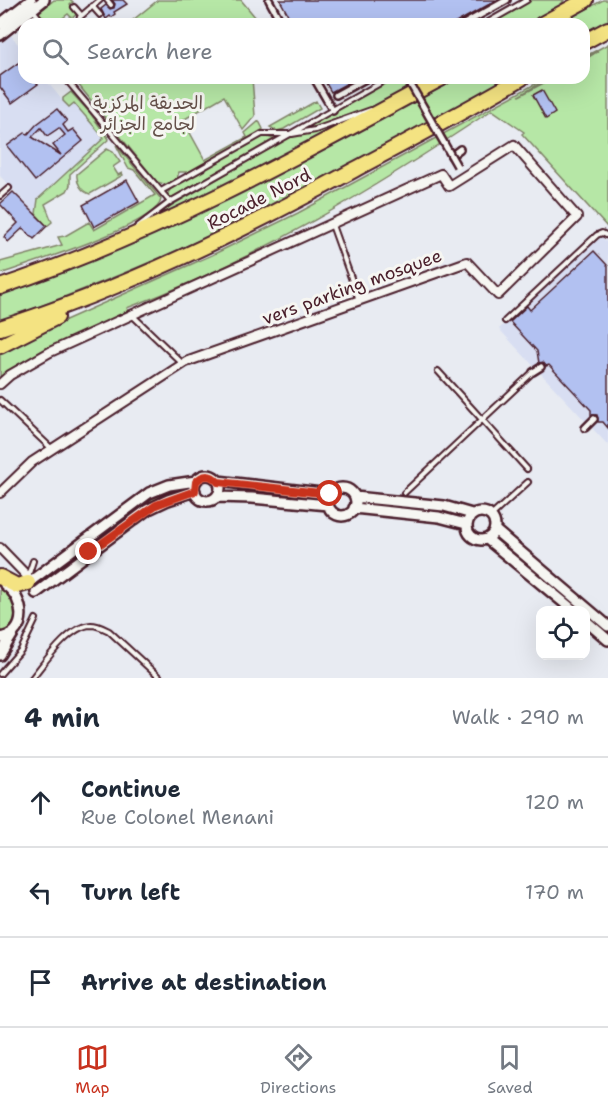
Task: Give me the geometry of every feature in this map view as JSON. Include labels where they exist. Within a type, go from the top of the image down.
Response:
[{"type":"highway","points":[[550,18],[561,10],[585,0]]},
{"type":"highway","points":[[590,39],[608,29]]},
{"type":"highway","points":[[590,47],[608,39]]},
{"type":"highway","name":"Rocade Nord","points":[[4,284],[132,237],[209,200],[431,84]]},
{"type":"highway","name":"Rocade Nord","points":[[0,328],[104,291],[261,219],[512,84]]},
{"type":"highway","points":[[480,102],[518,84]]},
{"type":"highway","points":[[0,344],[205,251],[261,219]]},
{"type":"highway","points":[[1,581],[17,586],[30,586]]},
{"type":"street","points":[[0,24],[44,0]]},
{"type":"street","points":[[268,0],[278,18]]},
{"type":"street","points":[[475,18],[507,0]]},
{"type":"street","points":[[23,18],[32,5]]},
{"type":"street","points":[[0,35],[18,24]]},
{"type":"street","points":[[317,84],[333,111]]},
{"type":"street","points":[[336,95],[356,84]]},
{"type":"street","points":[[410,84],[457,166]]},
{"type":"street","name":"vers parking mosquee","points":[[0,384],[10,375],[50,352],[441,174],[449,186],[514,145],[577,217],[498,295],[467,262],[183,364],[32,462],[0,493]]},
{"type":"street","points":[[451,156],[460,149]]},
{"type":"street","points":[[533,372],[541,367]]},
{"type":"street","points":[[585,428],[594,419]]},
{"type":"street","points":[[15,593],[30,586],[147,510],[195,486],[203,476],[208,475],[218,482],[330,494]]},
{"type":"street","points":[[216,497],[219,490],[218,482]]},
{"type":"street","points":[[0,655],[19,624],[21,605],[30,586],[149,493],[169,485],[195,486]]},
{"type":"street","points":[[195,486],[200,499],[204,500],[216,497],[252,498],[328,505]]},
{"type":"street","points":[[355,497],[354,508],[347,515],[334,513],[328,505],[330,494],[334,490],[344,488],[355,497],[444,506],[472,514],[480,512],[491,516],[495,525],[495,530],[487,539]]},
{"type":"street","points":[[354,508],[439,518],[466,524]]},
{"type":"street","points":[[472,514],[466,524],[468,533],[474,539],[487,539],[568,606]]},
{"type":"street","points":[[495,530],[608,626]]},
{"type":"street","points":[[0,548],[30,586]]},
{"type":"street","points":[[1,581],[15,593],[21,605]]},
{"type":"street","points":[[590,625],[608,640]]},
{"type":"street","points":[[0,638],[15,631]]},
{"type":"lane","points":[[80,18],[100,0]]},
{"type":"lane","points":[[107,0],[111,5]]},
{"type":"lane","points":[[495,18],[527,0]]},
{"type":"lane","points":[[32,5],[40,18]]},
{"type":"lane","points":[[74,6],[81,15]]},
{"type":"lane","points":[[92,6],[100,15]]},
{"type":"lane","points":[[70,84],[170,202]]},
{"type":"lane","points":[[68,262],[91,248],[134,229],[170,202],[379,84]]},
{"type":"lane","points":[[161,191],[262,134],[271,132],[292,134],[315,130],[400,101]]},
{"type":"lane","points":[[0,196],[9,188]]},
{"type":"lane","points":[[332,224],[360,300]]},
{"type":"lane","points":[[505,321],[597,235],[602,233],[608,236]]},
{"type":"lane","points":[[131,315],[183,364]]},
{"type":"lane","points":[[438,371],[527,469]]},
{"type":"lane","points":[[404,493],[533,372]]},
{"type":"lane","points":[[0,400],[53,449]]},
{"type":"lane","points":[[491,516],[528,482]]},
{"type":"lane","points":[[30,586],[33,561]]},
{"type":"lane","points":[[0,674],[21,650],[36,619]]},
{"type":"lane","points":[[32,678],[62,642],[73,633],[90,625],[109,631],[160,678]]},
{"type":"shaded area","points":[[11,35],[18,44],[18,84],[49,84],[68,107],[74,103],[104,138],[38,198],[36,214],[0,176],[0,43]]},
{"type":"shaded area","points":[[597,237],[602,237],[608,244],[608,445],[499,329]]},
{"type":"green space","points":[[54,0],[71,0],[73,2],[70,4],[77,14],[72,18],[68,14],[63,18],[43,18],[38,13]]},
{"type":"green space","points":[[158,0],[241,0],[256,18],[136,18]]},
{"type":"green space","points":[[527,0],[564,0],[559,8],[541,18],[496,18]]},
{"type":"green space","points":[[603,0],[608,0],[608,24],[590,34],[590,18],[570,18]]},
{"type":"green space","points":[[608,44],[608,228],[522,134],[524,132],[492,110],[405,167],[315,220],[223,268],[127,308],[129,313],[34,357],[0,378],[0,351],[25,338],[212,255],[298,213],[535,84],[539,84],[519,96],[542,84],[590,84],[590,56],[598,51],[590,54]]},
{"type":"green space","name":"الحديقة المركزية لجامع الجزائر","points":[[78,84],[252,84],[255,116],[243,130],[224,96],[183,120],[205,160],[247,137],[245,133],[259,121],[263,129],[243,143],[189,172],[179,172],[177,178],[168,185],[157,182]]},
{"type":"green space","points":[[379,84],[418,84],[300,148],[157,218],[156,215],[169,207],[286,139],[303,133],[292,134]]},
{"type":"green space","points":[[447,84],[498,84],[324,178],[211,235],[106,280],[0,321],[0,295],[95,260],[187,219]]},
{"type":"green space","points":[[71,92],[109,139],[70,174],[70,185],[67,191],[45,204],[52,222],[47,226],[36,214],[38,199],[104,138],[74,103],[69,107],[63,101],[63,98]]},
{"type":"green space","points":[[316,101],[320,108],[284,129],[277,131],[270,127]]},
{"type":"green space","points":[[264,136],[274,139],[173,197],[167,195],[171,188]]},
{"type":"green space","points":[[116,145],[161,199],[155,209],[139,220],[90,242],[0,274],[0,262],[62,245],[58,237],[65,236],[89,222],[94,230],[155,195],[134,170],[128,168]]},
{"type":"green space","points":[[107,149],[113,152],[120,162],[113,167],[118,175],[122,173],[123,175],[90,194],[87,193],[79,184],[77,174]]},
{"type":"green space","points":[[190,486],[190,490],[170,494],[150,504],[37,588],[34,585],[147,501],[172,490]]},
{"type":"green space","points":[[0,587],[4,588],[12,600],[15,607],[15,619],[7,630],[0,634]]},
{"type":"building","points":[[112,0],[123,0],[127,4],[114,12],[115,14],[111,17],[106,18],[101,9],[106,5],[110,9],[114,8],[115,4]]},
{"type":"building","points":[[280,0],[497,0],[465,18],[290,18]]},
{"type":"building","points":[[18,63],[18,84],[38,84],[12,103],[0,87],[0,76]]},
{"type":"building","points":[[326,84],[346,84],[331,92]]},
{"type":"building","points":[[542,90],[555,113],[546,119],[533,95]]},
{"type":"building","points":[[57,109],[67,121],[63,125],[68,132],[73,129],[83,141],[35,181],[7,146],[25,133],[28,134]],"holes":[[[41,128],[47,136],[59,128],[65,135],[53,145],[61,155],[32,137]]]},
{"type":"building","points":[[127,180],[139,202],[94,227],[83,205]]},
{"type":"building","points":[[13,192],[47,226],[34,239],[23,228],[8,242],[4,237],[18,223],[0,204]]},
{"type":"building","points":[[594,251],[608,266],[608,428],[603,422],[598,422],[597,415],[591,415],[591,410],[549,365],[539,363],[537,351],[510,322],[527,306],[530,310]]},
{"type":"route","points":[[89,552],[147,510],[195,491],[196,482],[203,476],[215,478],[218,482],[330,494]]}]
